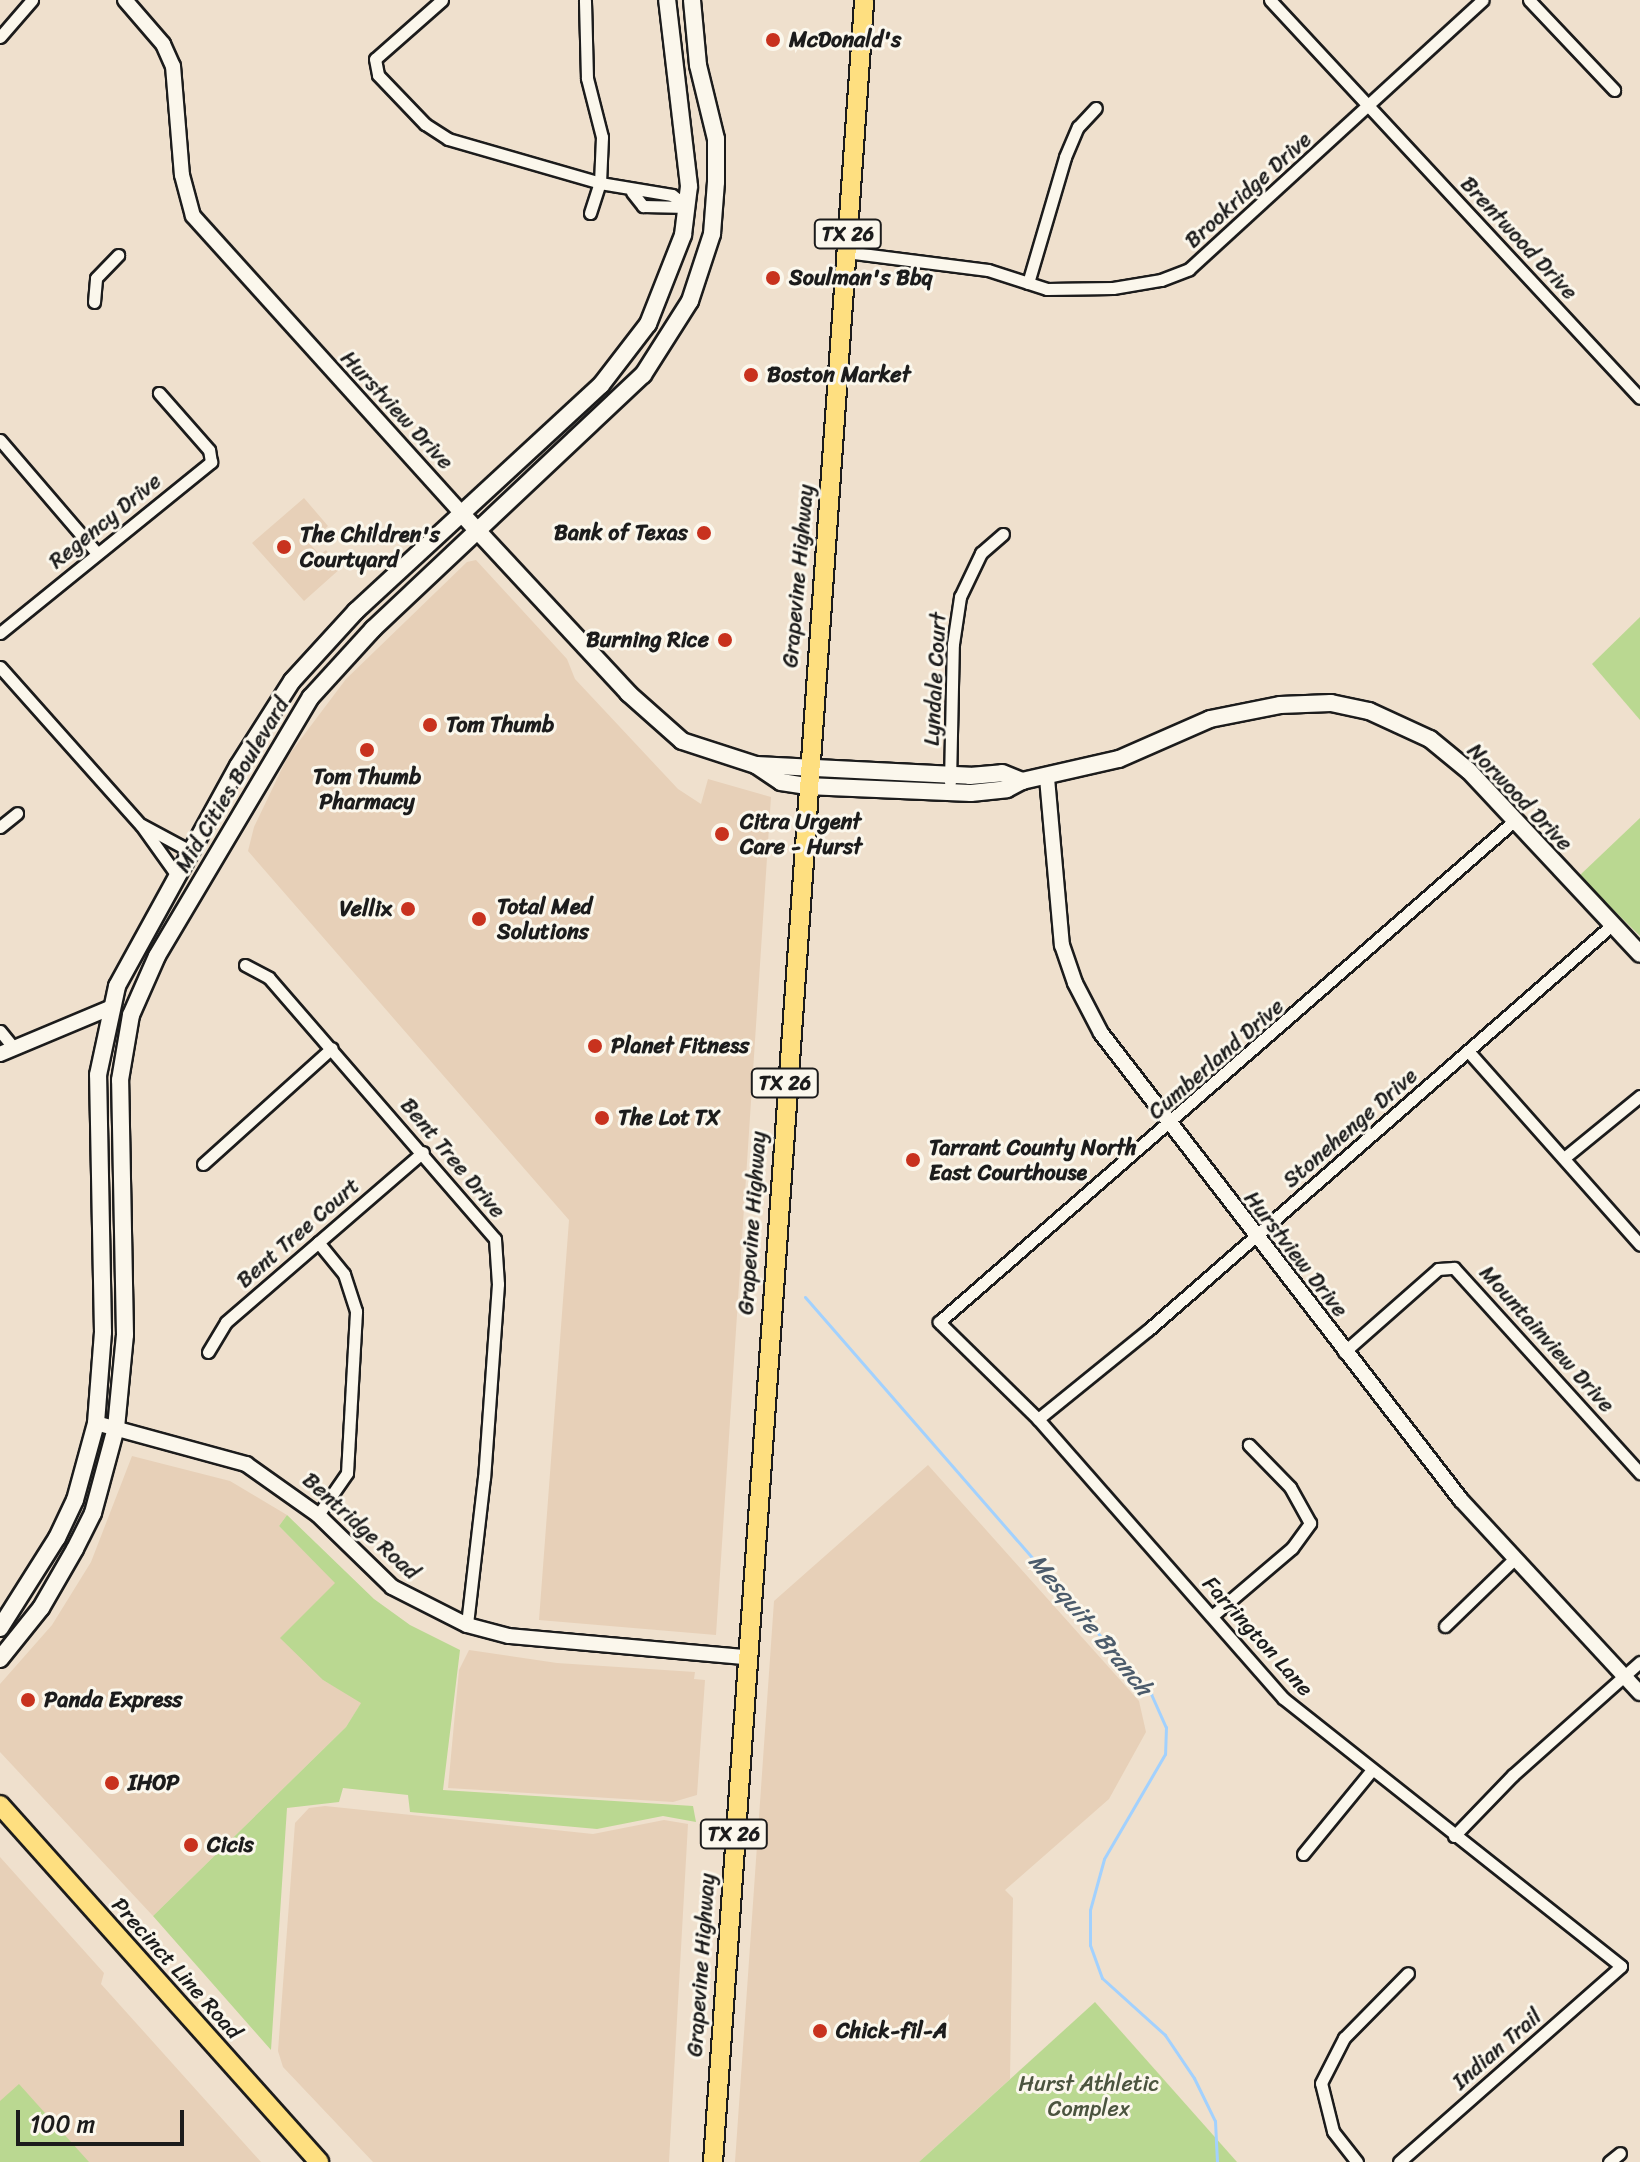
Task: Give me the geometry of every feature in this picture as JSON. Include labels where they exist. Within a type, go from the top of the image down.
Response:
[{"type":"main road","name":"Mid Cities Boulevard","points":[[0,1628],[39,1572],[75,1500],[96,1423],[103,1332],[98,1075],[110,1008],[137,943],[292,681],[356,611],[585,401],[629,355],[648,324],[675,258],[688,207],[688,144],[667,0]]},
{"type":"main road","name":"Mid Cities Boulevard","points":[[0,1659],[27,1626],[93,1513],[116,1428],[125,1335],[120,1093],[131,1015],[157,956],[311,697],[373,629],[601,418],[643,375],[690,301],[707,256],[715,207],[716,139],[698,65],[692,0]]},
{"type":"main road","name":"Grapevine Highway","points":[[713,2162],[745,1657],[864,0]]},
{"type":"main road","points":[[688,207],[715,207]]},
{"type":"main road","points":[[585,401],[601,418]]},
{"type":"main road","name":"Hurstview Drive","points":[[461,513],[667,732],[700,749],[807,778]]},
{"type":"main road","points":[[292,681],[311,697]]},
{"type":"main road","name":"Norwood Drive","points":[[807,778],[950,793],[1007,789],[1022,781],[1047,778],[1119,759],[1210,719],[1280,705],[1331,703],[1369,711],[1430,739],[1515,820],[1640,954]]},
{"type":"main road","name":"Norwood Drive","points":[[807,778],[1002,773],[1022,781]]},
{"type":"main road","points":[[110,1008],[119,1030],[112,1076],[120,1093]]},
{"type":"main road","points":[[27,1626],[28,1594],[39,1572]]},
{"type":"main road","name":"Precinct Line Road","points":[[2,1803],[319,2162]]},
{"type":"street","points":[[0,37],[32,0]]},
{"type":"street","name":"Hurstview Drive","points":[[125,0],[163,44],[173,66],[182,175],[193,216],[461,513]]},
{"type":"street","points":[[442,0],[375,59],[378,75],[425,124],[448,139],[632,192],[672,195],[688,207]]},
{"type":"street","points":[[585,0],[587,78],[602,137],[600,183],[590,213]]},
{"type":"street","name":"Brentwood Drive","points":[[1270,0],[1640,398]]},
{"type":"street","name":"Brookridge Drive","points":[[846,252],[988,270],[1028,283],[1087,290],[1161,280],[1189,269],[1483,0]]},
{"type":"street","points":[[1529,0],[1614,90]]},
{"type":"street","points":[[1028,283],[1065,157],[1078,127],[1096,108]]},
{"type":"street","points":[[94,302],[96,278],[118,255]]},
{"type":"street","name":"Regency Drive","points":[[0,633],[96,552],[211,462],[196,435],[159,393]]},
{"type":"street","points":[[0,440],[96,552]]},
{"type":"street","name":"Lyndale Court","points":[[950,793],[953,644],[960,597],[981,553],[1003,534]]},
{"type":"street","points":[[0,667],[141,825],[176,874]]},
{"type":"street","name":"Hurstview Drive","points":[[1047,778],[1067,963],[1101,1033],[1255,1238],[1512,1561],[1640,1693]]},
{"type":"street","points":[[0,827],[17,813]]},
{"type":"street","name":"Cumberland Drive","points":[[939,1322],[1170,1125],[1515,820]]},
{"type":"street","points":[[141,825],[190,851]]},
{"type":"street","name":"Stonehenge Drive","points":[[1038,1419],[1255,1238],[1612,925]]},
{"type":"street","name":"Bent Tree Drive","points":[[245,965],[269,978],[475,1211],[495,1239],[498,1256],[484,1477],[467,1625]]},
{"type":"street","points":[[0,1031],[7,1050],[110,1008]]},
{"type":"street","points":[[203,1164],[332,1048]]},
{"type":"street","points":[[1468,1051],[1640,1245]]},
{"type":"street","points":[[1564,1158],[1640,1096]]},
{"type":"street","name":"Bent Tree Court","points":[[208,1352],[226,1322],[423,1152]]},
{"type":"street","points":[[318,1242],[350,1286],[356,1311],[347,1473],[318,1515]]},
{"type":"street","name":"Mountainview Drive","points":[[1344,1352],[1438,1269],[1454,1268],[1478,1288],[1640,1473]]},
{"type":"street","name":"Farrington Lane","points":[[939,1322],[1038,1419],[1283,1698],[1371,1771],[1621,1966]]},
{"type":"street","name":"Bentridge Road","points":[[96,1423],[246,1464],[318,1515],[392,1587],[467,1625],[509,1636],[745,1657]]},
{"type":"street","points":[[1212,1616],[1292,1548],[1310,1523],[1290,1487],[1249,1445]]},
{"type":"street","points":[[1445,1626],[1512,1561]]},
{"type":"street","points":[[1454,1836],[1513,1775],[1640,1662]]},
{"type":"street","points":[[1303,1854],[1371,1771]]},
{"type":"street","name":"Indian Trail","points":[[1399,2162],[1621,1966]]},
{"type":"street","points":[[1357,2162],[1333,2131],[1321,2083],[1344,2038],[1408,1973]]},
{"type":"street","points":[[1609,2162],[1620,2153]]},
{"type":"shaded area","name":"The Children's Courtyard","points":[[304,498],[328,526],[309,543],[320,555],[326,550],[341,568],[304,601],[252,543]]},
{"type":"shaded area","points":[[476,560],[567,659],[575,679],[678,789],[701,804],[708,779],[771,797],[716,1635],[539,1620],[569,1220],[248,851],[254,827],[288,756],[346,679],[467,562]]},
{"type":"shaded area","points":[[132,1456],[230,1481],[287,1515],[279,1526],[336,1583],[323,1680],[362,1702],[346,1727],[153,1916],[0,1752],[0,1684],[52,1625],[91,1562]]},
{"type":"shaded area","points":[[928,1465],[1139,1701],[1146,1732],[1109,1799],[1005,1890],[1013,1898],[1010,2079],[919,2162],[735,2162],[774,1601]]},
{"type":"shaded area","points":[[469,1650],[557,1663],[695,1672],[694,1679],[705,1680],[697,1795],[673,1802],[448,1788],[459,1670]]},
{"type":"shaded area","points":[[325,1806],[593,1834],[664,1820],[688,1824],[669,2162],[373,2162],[283,2067],[278,2051],[295,1823],[309,1808]]},
{"type":"shaded area","points":[[0,1857],[104,1973],[101,1984],[261,2162],[0,2162]]},
{"type":"green space","points":[[1640,617],[1640,720],[1592,664]]},
{"type":"green space","points":[[1640,818],[1640,936],[1579,876]]},
{"type":"green space","points":[[287,1515],[374,1599],[410,1625],[460,1650],[443,1790],[693,1806],[696,1822],[663,1816],[597,1829],[410,1812],[408,1795],[343,1788],[339,1802],[287,1808],[271,2050],[153,1916],[346,1727],[361,1703],[323,1680],[280,1638],[335,1583],[279,1526]]},
{"type":"green space","name":"Hurst Athletic Complex","points":[[1095,2002],[1237,2162],[919,2162]]},
{"type":"green space","points":[[19,2084],[89,2162],[0,2162],[0,2101]]},
{"type":"waterway","name":"Mesquite Branch","points":[[805,1297],[1151,1694],[1166,1727],[1165,1754],[1104,1859],[1090,1910],[1090,1945],[1102,1978],[1165,2035],[1194,2078],[1215,2121],[1217,2162]]},
{"type":"place","name":"McDonald's","points":[[773,40]]},
{"type":"place","name":"Soulman's Bbq","points":[[773,278]]},
{"type":"place","name":"Boston Market","points":[[751,375]]},
{"type":"place","name":"Bank of Texas","points":[[704,533]]},
{"type":"place","name":"The Children's Courtyard","points":[[284,547]]},
{"type":"place","name":"Burning Rice","points":[[725,640]]},
{"type":"place","name":"Tom Thumb","points":[[430,725]]},
{"type":"place","name":"Tom Thumb Pharmacy","points":[[367,750]]},
{"type":"place","name":"Citra Urgent Care - Hurst","points":[[722,834]]},
{"type":"place","name":"Vellix","points":[[408,909]]},
{"type":"place","name":"Total Med Solutions","points":[[479,919]]},
{"type":"place","name":"Planet Fitness","points":[[595,1046]]},
{"type":"place","name":"The Lot TX","points":[[602,1118]]},
{"type":"place","name":"Tarrant County North East Courthouse","points":[[913,1160]]},
{"type":"place","name":"Panda Express","points":[[28,1700]]},
{"type":"place","name":"IHOP","points":[[112,1783]]},
{"type":"place","name":"Cicis","points":[[191,1845]]},
{"type":"place","name":"Chick-fil-A","points":[[820,2031]]}]
